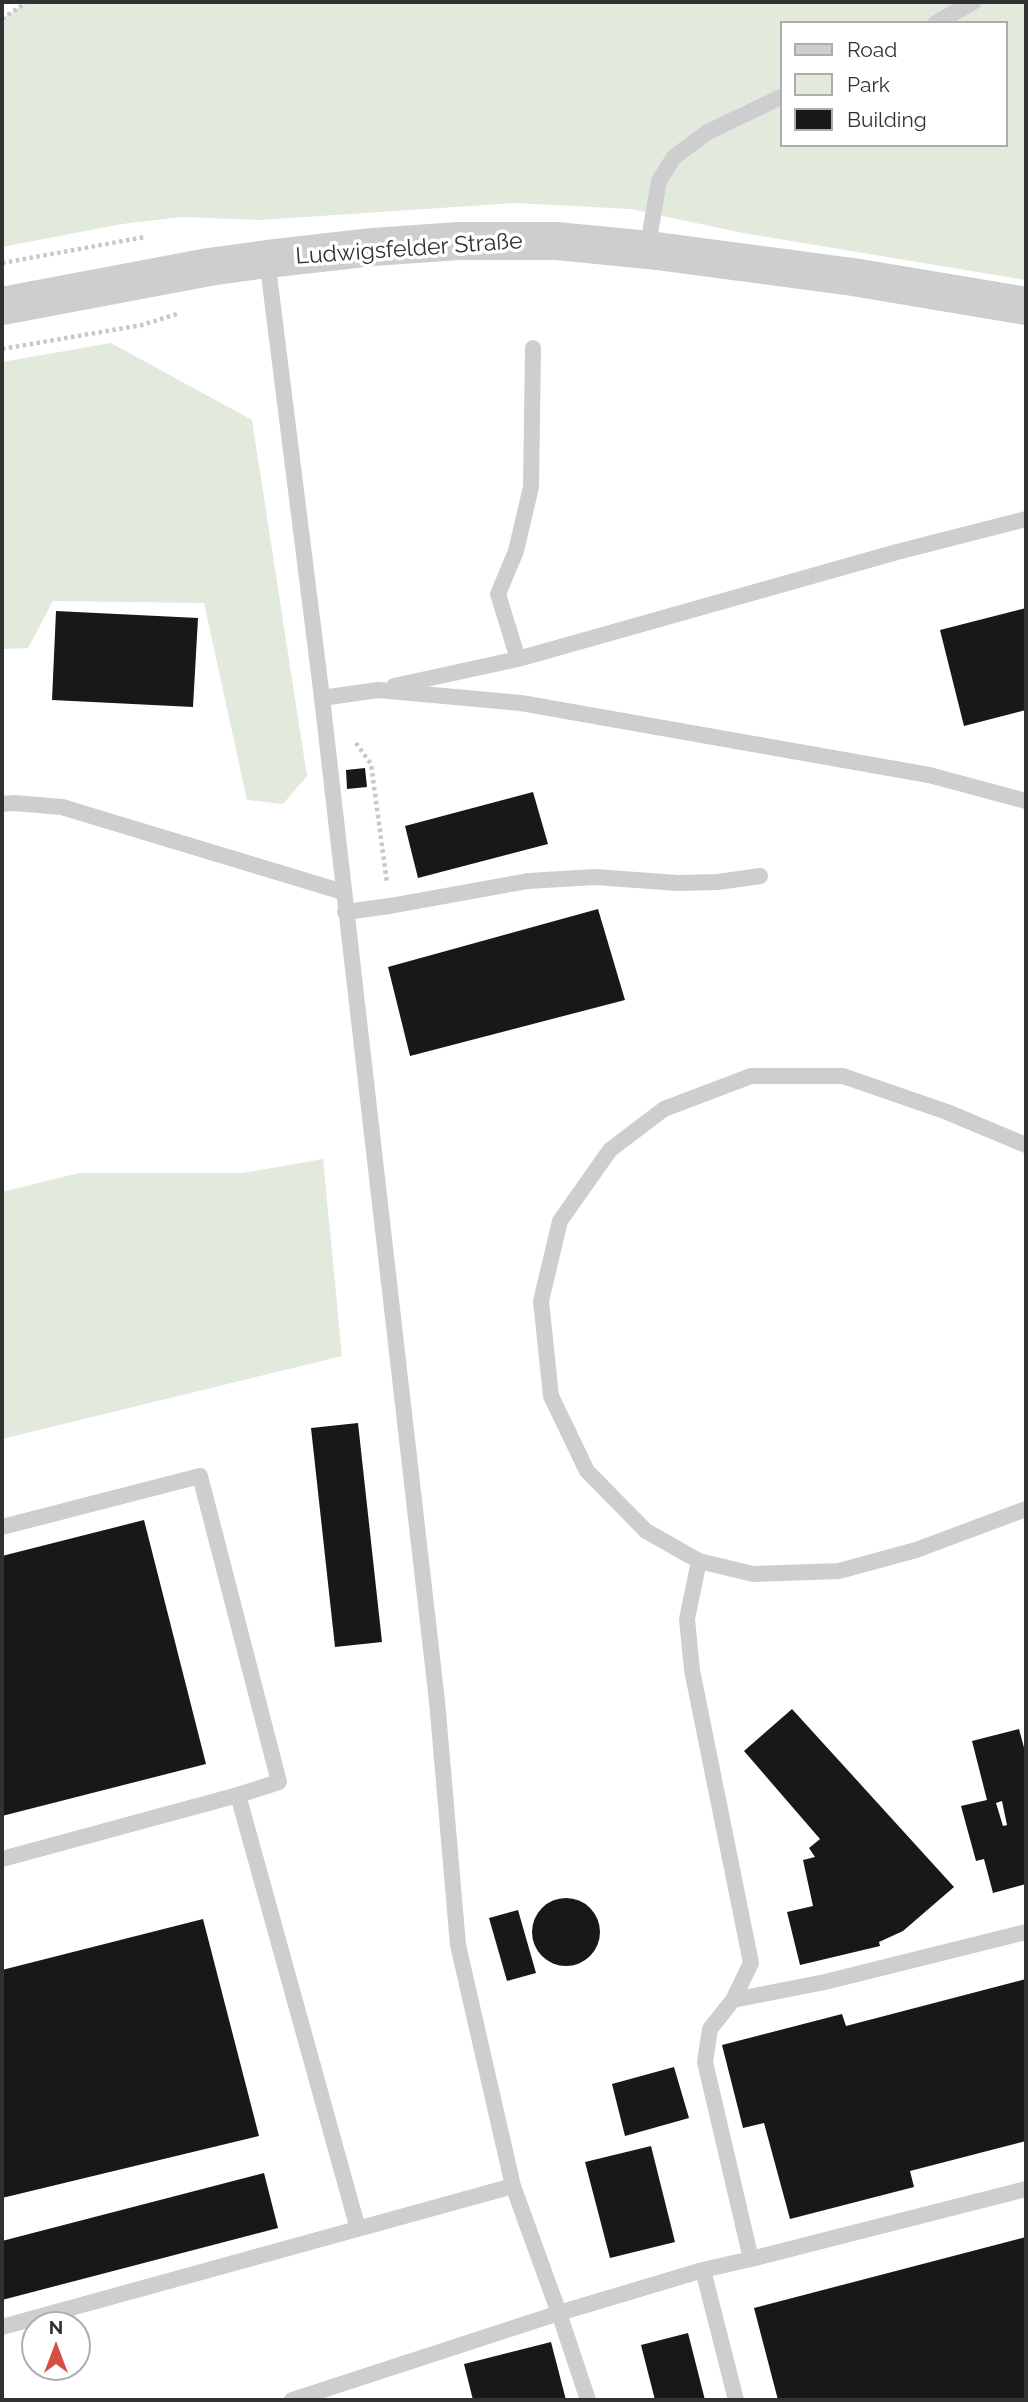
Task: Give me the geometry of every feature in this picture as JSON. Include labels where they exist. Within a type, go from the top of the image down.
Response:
[{"type":"street","name":"Ludwigsfelder Straße","points":[[2,306],[209,267],[267,259],[459,241],[556,241],[649,250],[853,277],[1026,306]]},
{"type":"lane","points":[[940,21],[974,2]]},
{"type":"lane","points":[[649,250],[659,181],[674,158],[708,132],[780,97]]},
{"type":"lane","points":[[267,259],[322,698],[437,1701],[458,1945],[513,2186],[587,2400]]},
{"type":"lane","points":[[518,659],[498,594],[516,551],[531,487],[533,348]]},
{"type":"lane","points":[[322,698],[378,690],[518,659],[897,552],[1026,519]]},
{"type":"lane","points":[[378,690],[522,703],[929,775],[1026,801]]},
{"type":"lane","points":[[2,804],[62,807],[343,892]]},
{"type":"lane","points":[[345,912],[528,881],[595,877],[718,883],[760,876]]},
{"type":"lane","points":[[1026,1145],[947,1112],[843,1076],[751,1076],[664,1109],[610,1150],[560,1221],[541,1301],[551,1396],[587,1471],[646,1531],[699,1560],[753,1574],[839,1571],[916,1550],[1026,1509]]},
{"type":"lane","points":[[2,1527],[200,1476],[279,1782],[2,1859]]},
{"type":"lane","points":[[699,1560],[687,1619],[692,1670],[751,1963],[733,2000],[710,2029],[705,2062],[751,2259]]},
{"type":"lane","points":[[238,1795],[358,2229]]},
{"type":"lane","points":[[733,2000],[825,1982],[1026,1932]]},
{"type":"lane","points":[[2,2327],[513,2186]]},
{"type":"lane","points":[[292,2400],[559,2313],[703,2270],[1026,2189]]},
{"type":"lane","points":[[703,2270],[736,2400]]},
{"type":"path","points":[[2,19],[27,2]]},
{"type":"path","points":[[322,698],[371,764],[390,906]]},
{"type":"green space","points":[[27,2],[1026,2],[1026,280],[743,233],[630,209],[515,203],[260,220],[182,217],[122,224],[2,247],[2,19]]},
{"type":"green space","points":[[111,343],[252,420],[307,776],[283,804],[247,800],[204,603],[53,601],[28,648],[2,649],[2,362]]},
{"type":"green space","points":[[323,1159],[342,1356],[2,1439],[2,1192],[79,1173],[243,1173]]},
{"type":"building","points":[[1026,608],[1026,710],[964,726],[940,630]]},
{"type":"building","points":[[56,611],[198,618],[193,707],[52,700]]},
{"type":"building","points":[[365,768],[367,787],[347,789],[346,770]]},
{"type":"building","points":[[533,792],[548,844],[418,878],[405,826]]},
{"type":"building","points":[[598,909],[625,1000],[410,1056],[388,967]]},
{"type":"building","points":[[358,1423],[382,1642],[335,1647],[311,1428]]},
{"type":"building","points":[[144,1520],[206,1764],[2,1816],[2,1556]]},
{"type":"building","points":[[792,1709],[954,1887],[903,1931],[879,1942],[880,1946],[800,1965],[787,1912],[813,1906],[803,1860],[815,1857],[809,1848],[820,1839],[744,1751]]},
{"type":"building","points":[[1019,1729],[1026,1755],[1026,1884],[993,1893],[984,1859],[976,1861],[961,1806],[987,1800],[972,1741]],"holes":[[[1002,1801],[1007,1825],[1003,1826],[996,1803]]]},
{"type":"building","points":[[566,1898],[579,1901],[590,1908],[597,1919],[600,1932],[597,1945],[590,1956],[579,1963],[566,1966],[553,1963],[542,1956],[535,1945],[532,1932],[535,1919],[542,1908],[553,1901]]},
{"type":"building","points":[[518,1910],[536,1973],[507,1981],[489,1918]]},
{"type":"building","points":[[203,1919],[259,2136],[2,2198],[2,1970]]},
{"type":"building","points":[[1026,1979],[1026,2141],[910,2171],[914,2187],[790,2219],[764,2123],[743,2128],[722,2045],[842,2014],[846,2026]]},
{"type":"building","points":[[674,2067],[689,2118],[625,2136],[612,2084]]},
{"type":"building","points":[[651,2146],[675,2242],[610,2258],[585,2162]]},
{"type":"building","points":[[264,2173],[278,2228],[2,2300],[2,2241]]},
{"type":"building","points":[[1026,2237],[1026,2400],[778,2400],[754,2308]]},
{"type":"building","points":[[688,2333],[705,2400],[655,2400],[641,2345]]},
{"type":"building","points":[[551,2342],[566,2400],[473,2400],[464,2364]]}]
